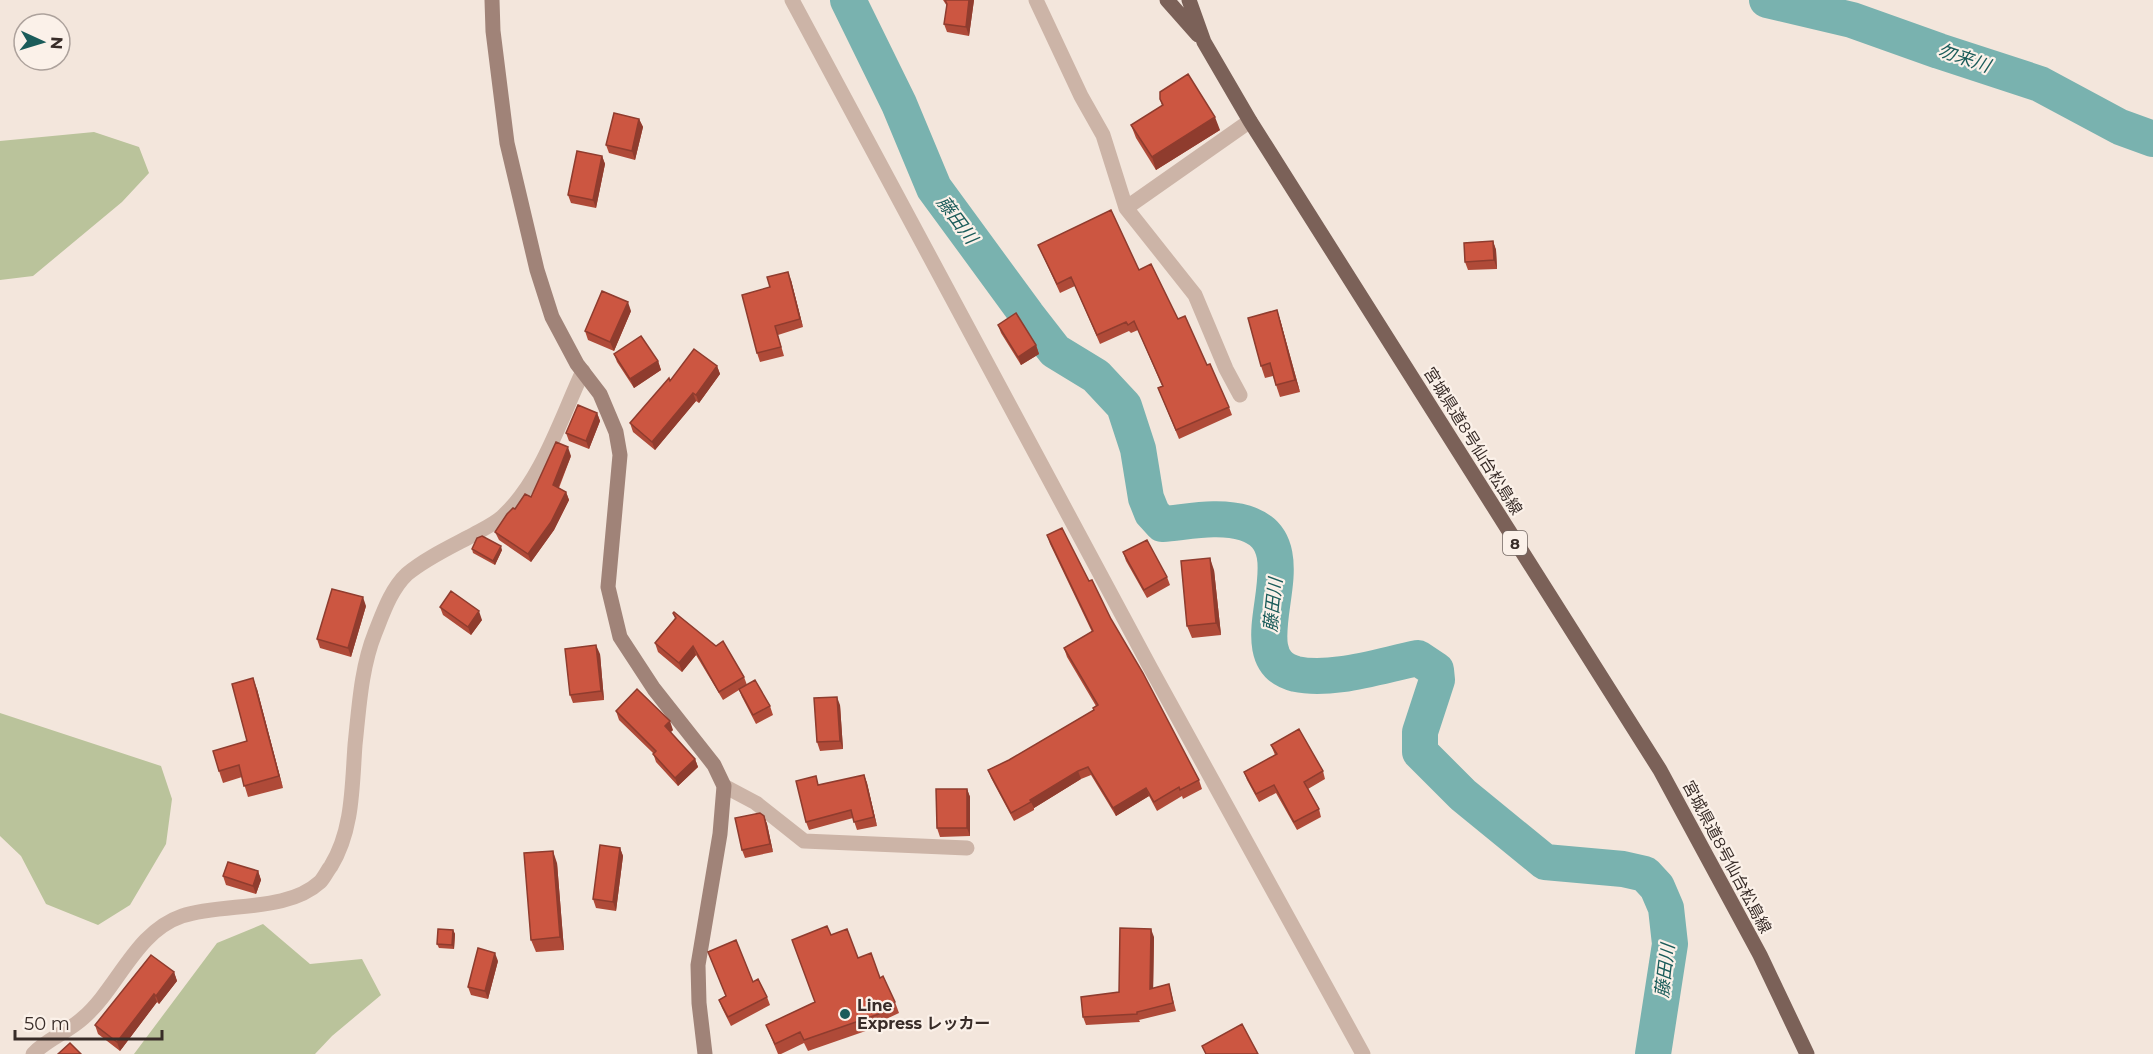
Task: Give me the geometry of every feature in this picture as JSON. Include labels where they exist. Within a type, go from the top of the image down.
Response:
[{"type":"main road","name":"宮城県道8号仙台松島線","points":[[1167,0],[1204,42],[1250,121],[1660,770],[1760,955],[1807,1054]]},
{"type":"main road","name":"宮城県道8号仙台松島線","points":[[1190,0],[1204,42]]},
{"type":"street","points":[[492,0],[493,31],[507,144],[534,259],[552,317],[577,364],[600,394],[616,432],[620,455],[608,587],[620,637],[654,689],[714,765],[724,786],[720,834],[698,965],[699,1003],[705,1054]]},
{"type":"street","points":[[792,0],[1150,667],[1363,1054]]},
{"type":"street","points":[[1036,0],[1081,96],[1103,135],[1126,208],[1195,295],[1226,369],[1240,395]]},
{"type":"street","points":[[1126,208],[1250,121]]},
{"type":"street","points":[[33,1054],[40,1046],[66,1032],[85,1017],[145,941],[181,916],[295,898],[321,881],[339,854],[346,828],[352,792],[360,696],[369,650],[388,600],[406,575],[429,559],[501,518],[528,486],[552,442],[583,371]]},
{"type":"street","points":[[724,786],[756,803],[804,841],[967,848]]},
{"type":"green space","points":[[94,132],[139,147],[149,173],[122,202],[33,276],[0,280],[0,141]]},
{"type":"green space","points":[[0,713],[161,766],[172,799],[166,844],[130,905],[98,925],[46,904],[21,856],[0,836]]},
{"type":"green space","points":[[263,924],[310,964],[362,959],[381,995],[332,1036],[315,1054],[134,1054],[217,943]]},
{"type":"building","points":[[945,0],[969,0],[966,27],[944,24],[947,4]]},
{"type":"building","points":[[1188,74],[1215,117],[1152,157],[1131,125],[1163,105],[1160,92]]},
{"type":"building","points":[[614,113],[639,119],[632,151],[606,145]]},
{"type":"building","points":[[577,151],[602,156],[593,200],[568,195]]},
{"type":"building","points":[[1111,210],[1139,270],[1151,264],[1178,319],[1185,316],[1229,407],[1176,430],[1158,388],[1163,386],[1134,321],[1128,325],[1126,322],[1097,335],[1071,277],[1057,284],[1038,245]]},
{"type":"building","points":[[1493,241],[1494,260],[1465,262],[1464,243]]},
{"type":"building","points":[[788,272],[800,319],[775,326],[781,347],[757,353],[742,295],[770,287],[767,277]]},
{"type":"building","points":[[602,291],[628,302],[610,342],[585,331]]},
{"type":"building","points":[[1277,310],[1295,380],[1276,385],[1270,363],[1261,366],[1248,318]]},
{"type":"building","points":[[1016,313],[1036,345],[1018,357],[998,325]]},
{"type":"building","points":[[641,336],[658,361],[630,379],[614,354]]},
{"type":"building","points":[[694,349],[717,366],[696,395],[693,393],[652,442],[630,423],[669,378],[670,381]]},
{"type":"building","points":[[578,405],[597,413],[586,441],[566,433]]},
{"type":"building","points":[[556,442],[568,447],[553,485],[566,492],[551,522],[528,554],[495,532],[525,494],[531,497]]},
{"type":"building","points":[[1062,528],[1089,581],[1092,580],[1111,619],[1143,673],[1199,780],[1180,790],[1179,787],[1154,802],[1146,788],[1113,808],[1088,767],[1011,813],[988,770],[1094,710],[1093,708],[1098,705],[1064,648],[1093,631],[1047,535]]},
{"type":"building","points":[[482,536],[501,546],[493,561],[472,549],[477,538]]},
{"type":"building","points":[[1147,540],[1167,577],[1144,590],[1123,552]]},
{"type":"building","points":[[1210,558],[1216,623],[1187,626],[1181,561]]},
{"type":"building","points":[[332,589],[363,597],[348,648],[317,639]]},
{"type":"building","points":[[451,591],[479,611],[468,627],[440,607]]},
{"type":"building","points":[[674,612],[716,646],[723,641],[744,677],[719,692],[693,646],[679,663],[655,643],[676,618]]},
{"type":"building","points":[[596,645],[601,691],[570,695],[565,649]]},
{"type":"building","points":[[253,678],[279,776],[244,786],[239,765],[219,771],[213,751],[247,741],[232,684]]},
{"type":"building","points":[[755,680],[770,706],[753,715],[739,689]]},
{"type":"building","points":[[637,689],[670,721],[665,726],[695,759],[675,778],[653,754],[656,751],[616,711]]},
{"type":"building","points":[[837,697],[840,741],[817,742],[814,698]]},
{"type":"building","points":[[1299,729],[1323,771],[1304,782],[1319,809],[1294,822],[1274,785],[1256,794],[1244,772],[1277,754],[1271,745]]},
{"type":"building","points":[[864,775],[874,817],[854,822],[851,810],[806,822],[796,781],[816,776],[818,785]]},
{"type":"building","points":[[936,789],[967,789],[967,828],[937,828]]},
{"type":"building","points":[[760,813],[764,816],[770,844],[742,850],[735,818]]},
{"type":"building","points":[[600,845],[620,848],[613,902],[593,899]]},
{"type":"building","points":[[553,851],[560,937],[531,940],[524,853]]},
{"type":"building","points":[[228,862],[258,871],[253,886],[223,876]]},
{"type":"building","points":[[827,926],[831,935],[847,929],[858,958],[871,953],[880,978],[883,976],[895,1002],[878,1010],[879,1014],[804,1040],[800,1032],[775,1044],[766,1025],[815,1002],[792,940]]},
{"type":"building","points":[[1120,928],[1151,929],[1150,989],[1169,984],[1173,1003],[1137,1012],[1137,1014],[1083,1017],[1081,997],[1119,992]]},
{"type":"building","points":[[438,929],[453,930],[452,945],[437,944]]},
{"type":"building","points":[[736,940],[753,982],[758,979],[767,997],[728,1017],[719,1000],[726,996],[708,952]]},
{"type":"building","points":[[478,948],[495,953],[485,991],[468,987]]},
{"type":"building","points":[[151,955],[174,972],[117,1042],[95,1025]]},
{"type":"building","points":[[1242,1024],[1258,1054],[1206,1054],[1202,1046]]},
{"type":"building","points":[[70,1043],[81,1054],[58,1054]]},
{"type":"waterway","name":"藤田川","points":[[848,0],[899,104],[934,188],[1055,351],[1096,376],[1124,406],[1138,449],[1146,498],[1152,513],[1162,524],[1204,520],[1235,521],[1245,523],[1265,535],[1274,554],[1276,576],[1270,646],[1278,664],[1296,674],[1325,676],[1357,672],[1418,658],[1436,670],[1437,680],[1420,732],[1420,752],[1463,795],[1545,862],[1623,869],[1645,874],[1657,887],[1666,908],[1670,944],[1653,1054]]},
{"type":"waterway","name":"勿来川","points":[[1767,0],[1852,20],[2040,84],[2120,127],[2153,139]]},
{"type":"place","name":"Line Express レッカー","points":[[845,1014]]}]
